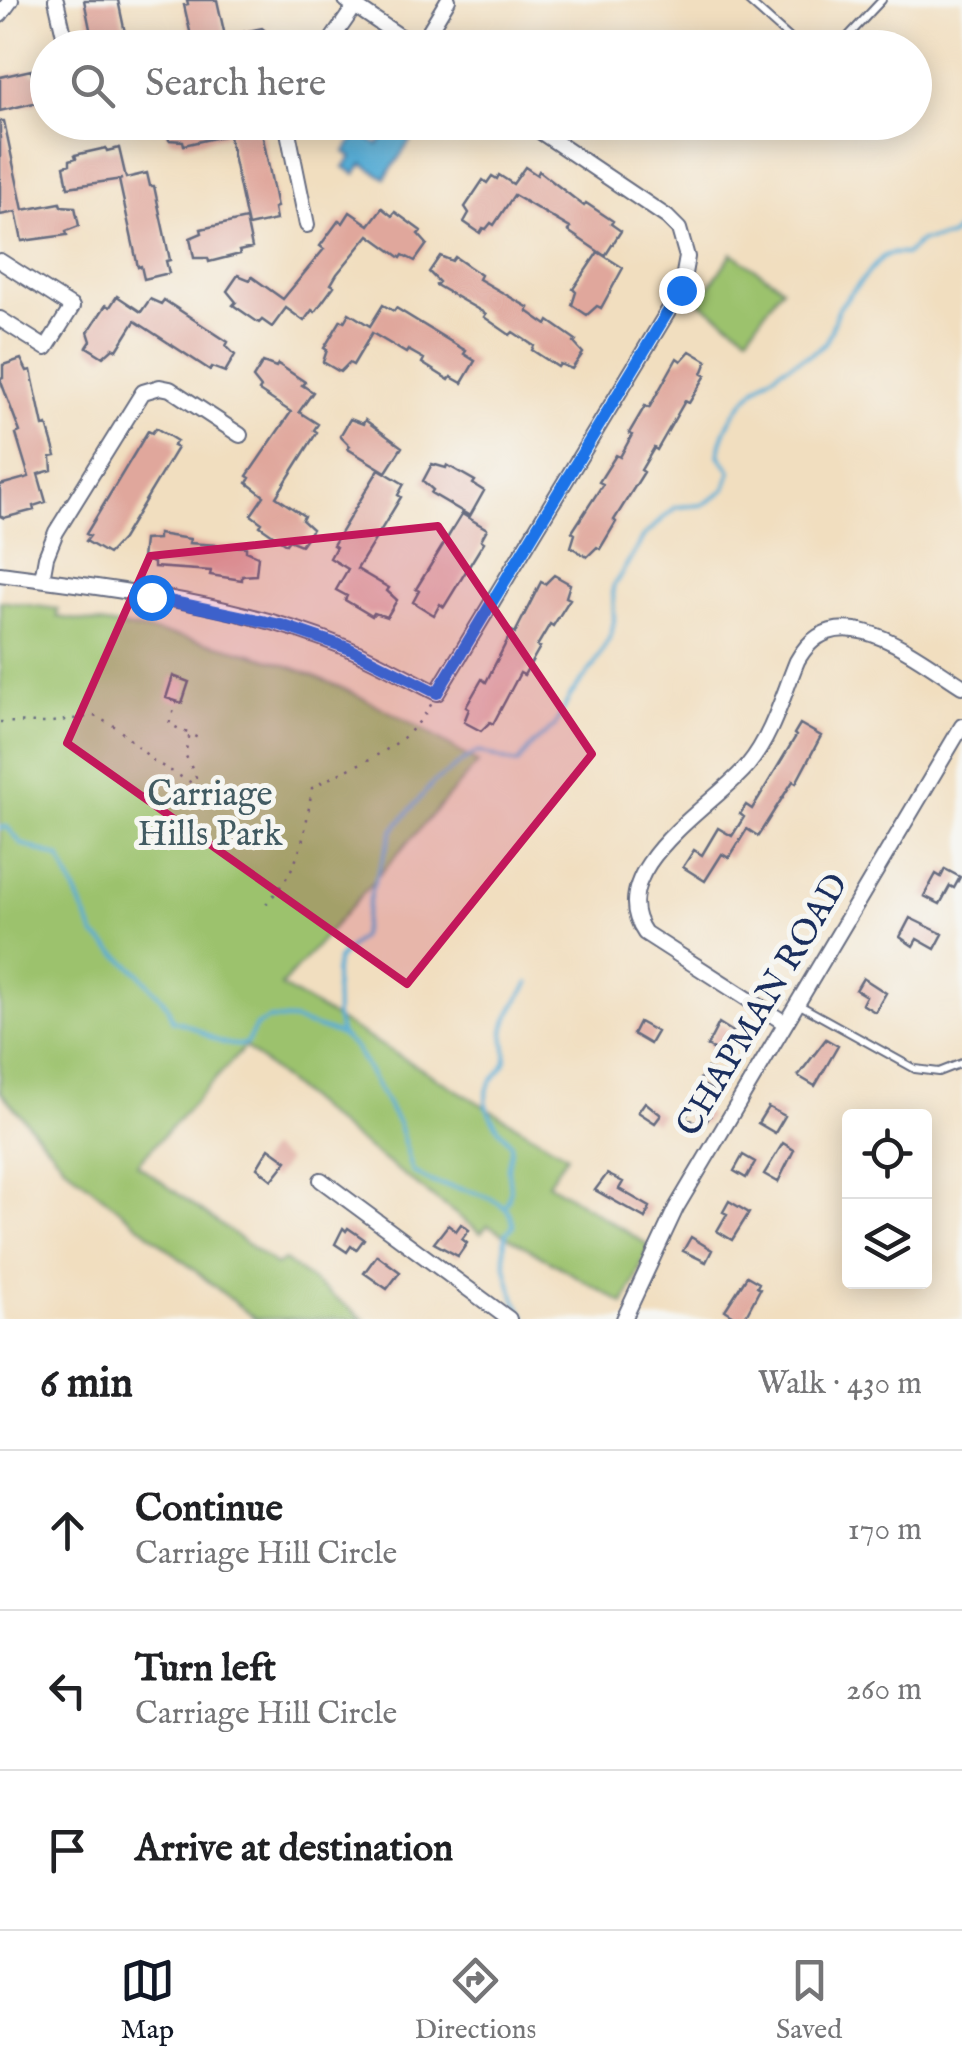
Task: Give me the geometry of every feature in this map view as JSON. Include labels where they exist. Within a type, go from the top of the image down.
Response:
[{"type":"street","points":[[0,15],[11,0]]},
{"type":"street","points":[[56,0],[62,30]]},
{"type":"street","points":[[429,30],[448,0]]},
{"type":"street","points":[[336,30],[351,3],[391,30]]},
{"type":"street","points":[[290,140],[308,225]]},
{"type":"street","points":[[0,574],[218,609],[281,625],[348,648],[437,693],[681,290],[686,272],[684,241],[667,217],[553,140]]},
{"type":"street","points":[[0,261],[72,307],[46,348],[0,318]]},
{"type":"street","points":[[42,580],[56,532],[143,392],[160,387],[170,389],[240,435]]},
{"type":"street","points":[[785,1023],[644,932],[636,914],[638,878],[660,848],[749,764],[764,742],[797,661],[815,638],[848,629],[868,631],[962,686]]},
{"type":"street","name":"CHAPMAN ROAD","points":[[624,1319],[676,1208],[962,726]]},
{"type":"street","points":[[322,1180],[509,1319]]},
{"type":"lane","points":[[748,0],[782,30]]},
{"type":"lane","points":[[853,30],[882,0]]},
{"type":"lane","points":[[797,1003],[915,1069],[939,1072],[962,1063]]},
{"type":"path","points":[[266,904],[294,869],[312,788],[403,741],[420,724],[437,693]]},
{"type":"path","points":[[177,701],[169,724],[198,738]]},
{"type":"path","points":[[0,722],[46,723],[94,716],[116,727],[155,762],[192,783],[196,777],[185,754],[190,733]]},
{"type":"highlighted area","points":[[438,526],[592,754],[407,984],[67,743],[150,556]]},
{"type":"green space","points":[[732,253],[782,287],[748,335],[699,302]]},
{"type":"green space","name":"Carriage Hills Park","points":[[0,601],[58,609],[57,617],[177,636],[278,662],[366,700],[478,763],[281,986],[567,1155],[548,1183],[650,1246],[624,1304],[488,1225],[481,1233],[337,1125],[245,1047],[137,1164],[276,1265],[284,1260],[364,1319],[255,1319],[64,1165],[0,1091]]},
{"type":"water","points":[[353,140],[371,140],[378,145],[381,140],[411,140],[385,178],[363,164],[355,174],[344,167],[352,157],[345,152]]},
{"type":"building","points":[[84,0],[118,0],[124,30],[90,30]]},
{"type":"building","points":[[187,0],[217,0],[224,30],[190,30],[184,5]]},
{"type":"building","points":[[30,70],[30,104],[0,111],[0,77]]},
{"type":"building","points":[[0,121],[4,121],[23,210],[60,203],[75,207],[79,226],[66,231],[67,235],[22,241],[16,212],[0,215]]},
{"type":"building","points":[[169,140],[206,140],[184,145],[183,141]]},
{"type":"building","points":[[230,140],[263,140],[277,207],[276,220],[248,226]]},
{"type":"building","points":[[119,148],[126,178],[147,173],[150,186],[154,186],[170,260],[166,261],[169,273],[144,279],[141,266],[138,267],[119,180],[122,179],[68,187],[64,166],[75,155]]},
{"type":"building","points":[[525,167],[537,175],[539,171],[584,206],[586,203],[613,221],[611,224],[621,231],[605,256],[568,231],[570,228],[514,195],[494,225],[491,223],[480,233],[464,222],[469,213],[465,207],[483,180],[487,183],[492,176],[497,179],[499,175],[513,184]]},
{"type":"building","points":[[382,208],[392,216],[395,212],[421,231],[418,234],[427,244],[415,261],[403,255],[401,258],[369,235],[337,274],[331,284],[334,286],[315,312],[312,310],[304,321],[286,308],[272,327],[233,305],[236,302],[227,291],[238,275],[250,280],[252,277],[283,299],[324,249],[320,246],[339,220],[343,223],[350,212],[369,225]]},
{"type":"building","points":[[246,219],[252,248],[209,262],[208,258],[194,258],[190,238],[202,233],[201,229]]},
{"type":"building","points":[[598,252],[623,268],[601,308],[597,306],[587,315],[572,305],[576,292],[573,289]]},
{"type":"building","points":[[440,256],[452,261],[455,257],[481,275],[479,279],[576,340],[574,343],[583,353],[572,369],[560,364],[558,367],[532,350],[534,346],[513,332],[510,335],[484,317],[486,314],[436,285],[439,282],[429,272]]},
{"type":"building","points":[[117,296],[141,312],[150,299],[161,304],[164,300],[228,342],[226,346],[235,355],[225,372],[212,367],[210,370],[135,321],[117,350],[113,348],[103,357],[87,347],[91,341],[88,332]]},
{"type":"building","points":[[383,305],[394,311],[396,308],[466,351],[464,354],[475,361],[462,383],[451,377],[449,380],[422,363],[424,359],[372,333],[353,365],[349,363],[340,372],[323,362],[327,350],[324,348],[341,320],[344,322],[349,313],[370,326]]},
{"type":"building","points":[[690,351],[707,361],[702,374],[706,375],[689,403],[685,401],[657,450],[654,448],[600,549],[597,547],[587,557],[571,547],[575,534],[572,532],[603,484],[599,482],[616,455],[620,457],[645,406],[649,408],[677,358],[681,361]]},
{"type":"building","points":[[21,359],[27,371],[31,370],[43,426],[47,425],[56,456],[51,457],[52,470],[38,474],[46,502],[33,506],[34,510],[4,518],[0,516],[0,485],[29,477],[16,434],[20,432],[0,379],[3,365]]},
{"type":"building","points":[[263,362],[276,367],[278,364],[313,392],[299,412],[318,424],[314,430],[317,432],[276,497],[304,516],[302,520],[312,529],[301,545],[289,540],[286,544],[251,515],[264,496],[247,483],[247,476],[291,412],[259,391],[261,388],[253,378]]},
{"type":"building","points":[[350,419],[363,424],[365,420],[402,447],[386,472],[348,449],[350,446],[340,436]]},
{"type":"building","points":[[156,428],[177,441],[173,446],[177,448],[122,539],[108,554],[86,541],[90,536],[86,534],[148,431],[152,433]]},
{"type":"building","points":[[432,464],[446,468],[447,465],[475,481],[473,484],[484,491],[470,516],[431,493],[433,490],[423,481]]},
{"type":"building","points":[[379,469],[404,484],[398,495],[401,497],[357,569],[389,588],[387,591],[397,600],[387,617],[374,613],[372,616],[345,600],[347,596],[336,590],[348,569],[330,558],[336,547],[333,545]]},
{"type":"building","points":[[462,514],[487,529],[481,540],[484,542],[444,607],[440,604],[434,615],[413,602],[419,591],[416,589]]},
{"type":"building","points":[[158,534],[190,539],[189,543],[246,547],[246,551],[258,556],[256,575],[242,576],[242,580],[210,575],[211,571],[154,567],[154,563],[142,559],[144,540],[158,539]]},
{"type":"building","points":[[554,575],[570,584],[566,597],[570,599],[553,626],[550,624],[524,675],[520,673],[493,724],[490,722],[481,731],[464,722],[469,709],[466,707],[482,679],[486,682],[541,582],[545,584]]},
{"type":"building","points":[[173,676],[189,682],[182,703],[166,698]]},
{"type":"building","points":[[800,724],[821,736],[796,783],[793,781],[758,836],[747,829],[729,858],[722,854],[705,881],[683,867],[694,850],[702,855],[718,828],[732,836],[744,817],[740,814],[746,805],[752,809]]},
{"type":"building","points":[[945,869],[960,877],[940,904],[924,896],[936,874],[941,877]]},
{"type":"building","points":[[910,918],[943,934],[935,949],[917,939],[913,946],[900,937]]},
{"type":"building","points":[[863,978],[886,993],[875,1012],[862,1004],[866,996],[856,990]]},
{"type":"building","points":[[639,1022],[657,1032],[650,1044],[633,1034]]},
{"type":"building","points":[[719,1023],[733,1032],[720,1053],[707,1046]]},
{"type":"building","points":[[826,1039],[838,1046],[815,1086],[798,1076]]},
{"type":"building","points":[[707,1068],[724,1078],[716,1092],[698,1082]]},
{"type":"building","points":[[645,1102],[661,1115],[655,1123],[638,1112]]},
{"type":"building","points":[[693,1104],[710,1116],[704,1125],[685,1118]]},
{"type":"building","points":[[768,1107],[785,1116],[775,1133],[758,1123]]},
{"type":"building","points":[[783,1143],[794,1150],[778,1182],[764,1174]]},
{"type":"building","points":[[269,1148],[287,1161],[272,1180],[257,1168]]},
{"type":"building","points":[[743,1155],[755,1162],[746,1178],[734,1171]]},
{"type":"building","points":[[607,1174],[623,1182],[619,1189],[650,1207],[645,1218],[595,1190]]},
{"type":"building","points":[[729,1201],[749,1213],[732,1240],[717,1231]]},
{"type":"building","points":[[461,1224],[469,1230],[462,1239],[467,1243],[458,1256],[434,1243],[448,1225],[456,1231]]},
{"type":"building","points":[[343,1228],[364,1239],[356,1250],[351,1246],[347,1252],[335,1244]]},
{"type":"building","points":[[691,1237],[712,1250],[706,1262],[683,1251]]},
{"type":"building","points":[[377,1255],[400,1272],[387,1289],[364,1273]]},
{"type":"building","points":[[747,1276],[759,1283],[760,1289],[744,1319],[739,1319],[725,1310]]},
{"type":"waterway","points":[[341,1035],[336,1017],[338,959],[361,936],[372,889],[393,830],[433,783],[472,755],[479,752],[517,764],[555,726],[611,635],[613,587],[645,535],[676,507],[702,505],[725,489],[731,471],[719,455],[722,440],[746,399],[769,377],[823,345],[840,306],[883,257],[906,254],[920,241],[950,237],[962,225]]},
{"type":"waterway","points":[[0,828],[7,827],[22,844],[60,858],[95,936],[140,974],[166,1004],[173,1021],[217,1041],[236,1045],[246,1044],[256,1026],[269,1019],[293,1020],[341,1035],[356,1049],[399,1125],[413,1172],[432,1182],[495,1201],[511,1216],[513,1227],[506,1233],[506,1266],[526,1319]]},
{"type":"waterway","points":[[506,1205],[511,1144],[490,1116],[486,1099],[491,1082],[506,1059],[507,1020],[529,983]]},
{"type":"route","points":[[151,597],[281,625],[348,648],[437,693],[681,290]]}]
